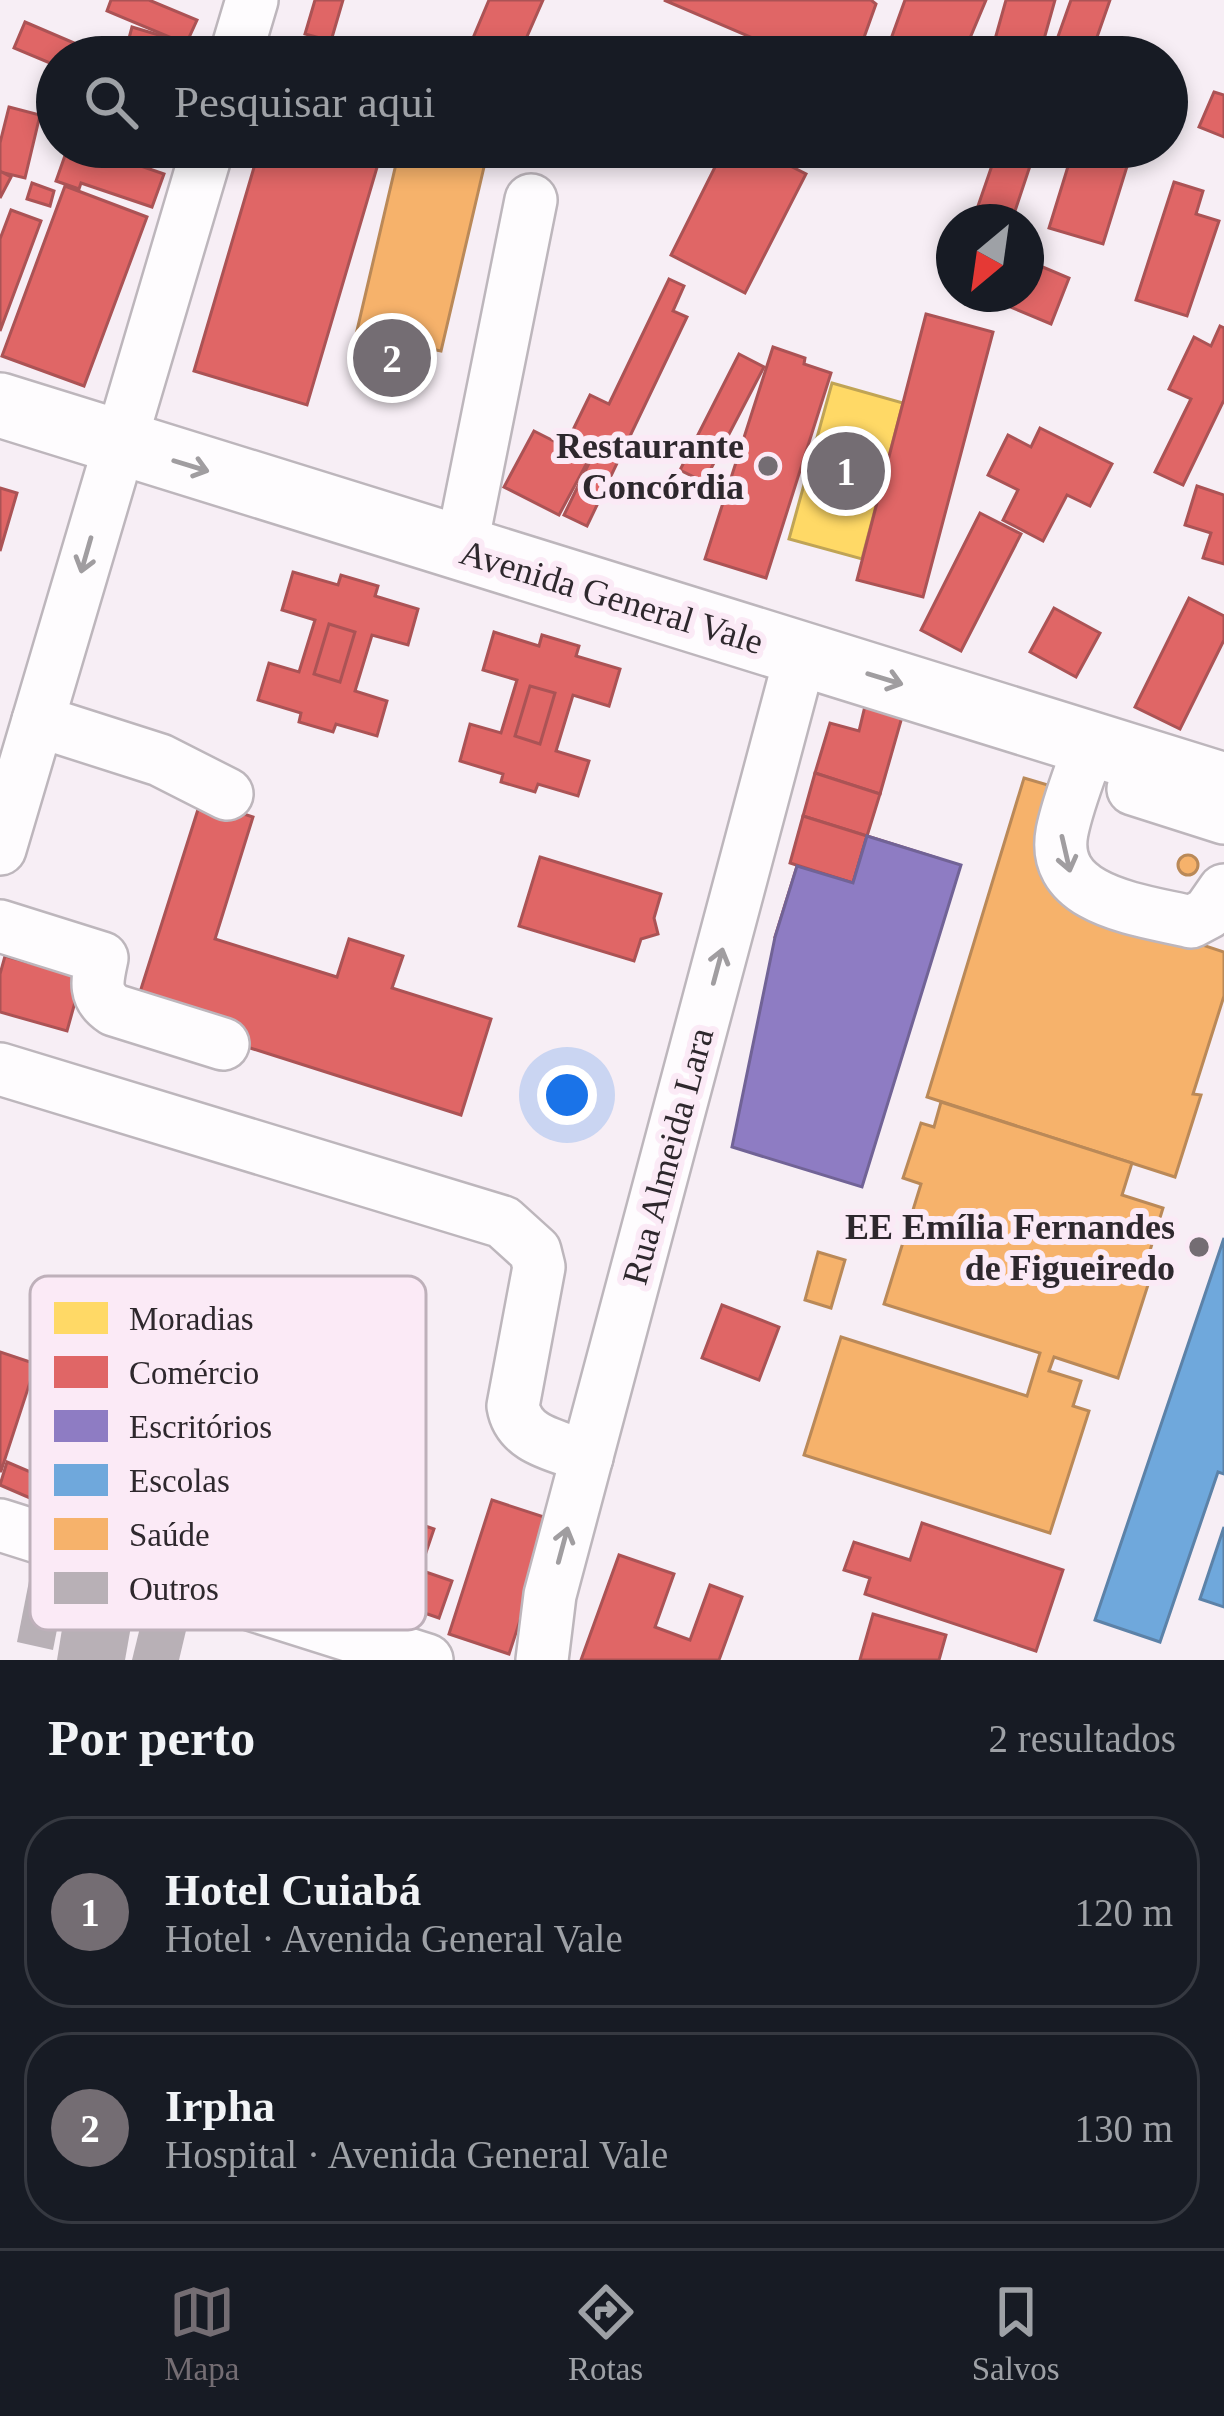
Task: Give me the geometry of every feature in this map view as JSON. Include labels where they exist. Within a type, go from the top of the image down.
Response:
[{"type":"main road","name":"Avenida General Vale","points":[[0,404],[801,654],[1086,758],[1224,785]]},
{"type":"street","points":[[241,36],[252,0]]},
{"type":"street","points":[[0,849],[202,168]]},
{"type":"street","points":[[461,549],[531,200]]},
{"type":"street","name":"Rua Almeida Lara","points":[[542,1660],[550,1595],[801,654]]},
{"type":"street","points":[[38,721],[160,760],[227,794]]},
{"type":"street","points":[[1224,818],[1086,758],[1061,834],[1062,859],[1075,883],[1103,900],[1191,922],[1208,913],[1224,890]]},
{"type":"street","points":[[0,926],[102,958],[96,984],[102,1002],[114,1010],[223,1044]]},
{"type":"street","points":[[0,1069],[503,1222],[536,1251],[539,1268],[513,1406],[516,1422],[526,1434],[586,1456]]},
{"type":"street","points":[[0,1526],[30,1535]]},
{"type":"street","points":[[331,1630],[427,1660]]},
{"type":"building: Moradias","points":[[832,383],[903,403],[862,559],[789,539]]},
{"type":"building: Comércio","points":[[111,0],[149,0],[197,20],[190,36],[167,36],[107,11]]},
{"type":"building: Comércio","points":[[315,0],[343,0],[332,36],[305,34]]},
{"type":"building: Comércio","points":[[489,0],[543,0],[527,36],[474,36]]},
{"type":"building: Comércio","points":[[664,0],[871,0],[876,4],[865,36],[748,36]]},
{"type":"building: Comércio","points":[[905,0],[986,0],[971,36],[892,36]]},
{"type":"building: Comércio","points":[[1006,0],[1055,0],[1045,36],[996,36]]},
{"type":"building: Comércio","points":[[1071,0],[1110,0],[1097,36],[1058,36]]},
{"type":"building: Comércio","points":[[25,22],[58,36],[36,36],[36,57],[14,48]]},
{"type":"building: Comércio","points":[[132,27],[162,36],[130,36]]},
{"type":"building: Comércio","points":[[1214,92],[1224,95],[1224,137],[1199,127]]},
{"type":"building: Comércio","points":[[9,107],[36,114],[25,178],[0,172],[0,143]]},
{"type":"building: Comércio","points":[[61,168],[147,168],[164,174],[152,207],[81,183],[79,189],[56,181]]},
{"type":"building: Comércio","points":[[254,168],[377,168],[307,405],[194,371]]},
{"type":"building: Comércio","points":[[714,168],[794,168],[806,174],[745,293],[671,255]]},
{"type":"building: Comércio","points":[[991,168],[1029,168],[1017,204],[979,204]]},
{"type":"building: Comércio","points":[[1068,168],[1127,168],[1103,244],[1049,228]]},
{"type":"building: Comércio","points":[[0,171],[11,177],[0,198]]},
{"type":"building: Comércio","points":[[1174,182],[1203,191],[1196,214],[1219,221],[1187,316],[1136,300]]},
{"type":"building: Comércio","points":[[32,183],[54,191],[50,206],[27,199]]},
{"type":"building: Comércio","points":[[65,186],[147,217],[84,386],[2,356]]},
{"type":"building: Comércio","points":[[11,210],[41,221],[0,331],[0,239]]},
{"type":"building: Comércio","points":[[1044,268],[1069,278],[1051,324],[1022,312],[1044,312]]},
{"type":"building: Comércio","points":[[669,279],[684,286],[673,311],[687,317],[587,526],[564,515],[595,451],[569,438],[590,395],[609,404]]},
{"type":"building: Comércio","points":[[926,314],[993,332],[923,597],[857,580]]},
{"type":"building: Comércio","points":[[1220,326],[1224,328],[1224,400],[1183,485],[1155,472],[1191,399],[1169,389],[1194,337],[1211,346]]},
{"type":"building: Comércio","name":"Restaurante Concórdia","points":[[773,347],[831,373],[766,578],[705,559]]},
{"type":"building: Comércio","points":[[739,354],[764,367],[704,482],[680,470]]},
{"type":"building: Comércio","points":[[1040,428],[1112,464],[1090,506],[1067,495],[1043,541],[1003,520],[1018,490],[988,475],[1008,435],[1031,447]]},
{"type":"building: Comércio","points":[[534,431],[589,459],[559,515],[504,487]]},
{"type":"building: Comércio","points":[[1197,486],[1224,495],[1224,564],[1203,558],[1211,533],[1185,525]]},
{"type":"building: Comércio","points":[[0,488],[17,493],[0,551]]},
{"type":"building: Comércio","points":[[980,513],[1021,534],[961,651],[921,630]]},
{"type":"building: Comércio","points":[[293,572],[338,585],[341,575],[378,586],[375,596],[418,609],[408,645],[372,635],[355,691],[387,701],[377,736],[336,724],[333,732],[299,722],[301,713],[258,700],[269,663],[299,672],[315,620],[282,610]]},
{"type":"building: Comércio","points":[[1189,598],[1224,616],[1224,640],[1180,729],[1135,707]]},
{"type":"building: Comércio","points":[[1054,608],[1100,633],[1076,677],[1030,652]]},
{"type":"building: Comércio","points":[[329,624],[355,632],[340,682],[314,674]]},
{"type":"building: Comércio","points":[[494,632],[539,646],[542,635],[579,646],[576,656],[620,669],[609,706],[573,695],[556,751],[589,761],[578,796],[538,784],[535,792],[501,782],[503,774],[460,761],[470,724],[501,733],[517,680],[483,670]]},
{"type":"building: Comércio","points":[[530,686],[555,693],[540,744],[515,736]]},
{"type":"building: Comércio","points":[[865,706],[902,717],[880,794],[815,773],[830,723],[859,731]]},
{"type":"building: Comércio","points":[[815,773],[880,794],[867,836],[803,816]]},
{"type":"building: Comércio","points":[[201,800],[253,817],[215,939],[337,977],[349,939],[403,956],[392,988],[491,1019],[461,1115],[134,1011]]},
{"type":"building: Comércio","points":[[803,816],[867,836],[853,883],[790,863]]},
{"type":"building: Comércio","points":[[867,836],[937,858],[922,907],[902,914],[917,919],[904,960],[890,955],[903,975],[889,1021],[814,998],[828,953],[775,937],[797,866],[853,883]]},
{"type":"building: Comércio","points":[[540,857],[661,894],[654,918],[658,934],[641,939],[634,961],[519,926]]},
{"type":"building: Comércio","points":[[878,906],[917,919],[904,960],[864,946]]},
{"type":"building: Comércio","points":[[5,956],[82,977],[67,1031],[0,1012]]},
{"type":"building: Comércio","points":[[722,1305],[779,1327],[759,1380],[702,1358]]},
{"type":"building: Comércio","points":[[0,1352],[30,1362],[30,1382],[0,1471]]},
{"type":"building: Comércio","points":[[7,1462],[30,1472],[30,1498],[0,1485]]},
{"type":"building: Comércio","points":[[492,1500],[553,1520],[509,1654],[449,1634]]},
{"type":"building: Comércio","points":[[922,1523],[1063,1570],[1036,1651],[865,1594],[870,1578],[844,1570],[854,1542],[910,1560]]},
{"type":"building: Comércio","points":[[426,1526],[434,1529],[426,1552]]},
{"type":"building: Comércio","points":[[619,1555],[674,1574],[655,1627],[690,1640],[710,1585],[742,1597],[719,1660],[581,1660]]},
{"type":"building: Comércio","points":[[426,1572],[452,1581],[439,1618],[426,1613]]},
{"type":"building: Comércio","points":[[873,1614],[946,1635],[939,1660],[860,1660]]},
{"type":"building: Escritórios","points":[[867,836],[961,865],[862,1187],[732,1147],[775,937],[797,866],[853,883]]},
{"type":"building: Escolas","points":[[1224,1238],[1224,1474],[1218,1472],[1160,1642],[1095,1620]]},
{"type":"building: Escolas","points":[[1224,1527],[1224,1607],[1200,1599]]},
{"type":"building: Saúde","points":[[395,168],[484,168],[441,351],[401,343],[396,367],[351,356]]},
{"type":"building: Saúde","points":[[1024,778],[1065,790],[1063,899],[1224,952],[1224,996],[1193,1094],[1201,1095],[1175,1177],[927,1097]]},
{"type":"building: Saúde","points":[[1188,855],[1198,865],[1188,875],[1178,865]]},
{"type":"building: Saúde","points":[[941,1102],[1132,1163],[1122,1195],[1163,1208],[1148,1257],[1156,1260],[1118,1378],[1054,1357],[1049,1371],[1081,1381],[1073,1406],[1089,1411],[1050,1533],[804,1455],[841,1337],[1027,1396],[1040,1353],[884,1304],[921,1184],[903,1178],[921,1123],[934,1127]]},
{"type":"building: Saúde","points":[[818,1252],[845,1260],[831,1308],[805,1300]]},
{"type":"building: Outros","points":[[30,1576],[30,1630],[57,1630],[53,1650],[17,1642]]},
{"type":"building: Outros","points":[[62,1630],[130,1630],[125,1660],[57,1660]]},
{"type":"building: Outros","points":[[139,1630],[186,1630],[179,1660],[132,1660]]},
{"type":"place","name":"Irpha","points":[[392,358]]},
{"type":"place","name":"Restaurante Concórdia","points":[[768,466]]},
{"type":"place","name":"Hotel Cuiabá","points":[[846,471]]},
{"type":"place","name":"EE Emília Fernandes de Figueiredo","points":[[1199,1247]]}]
